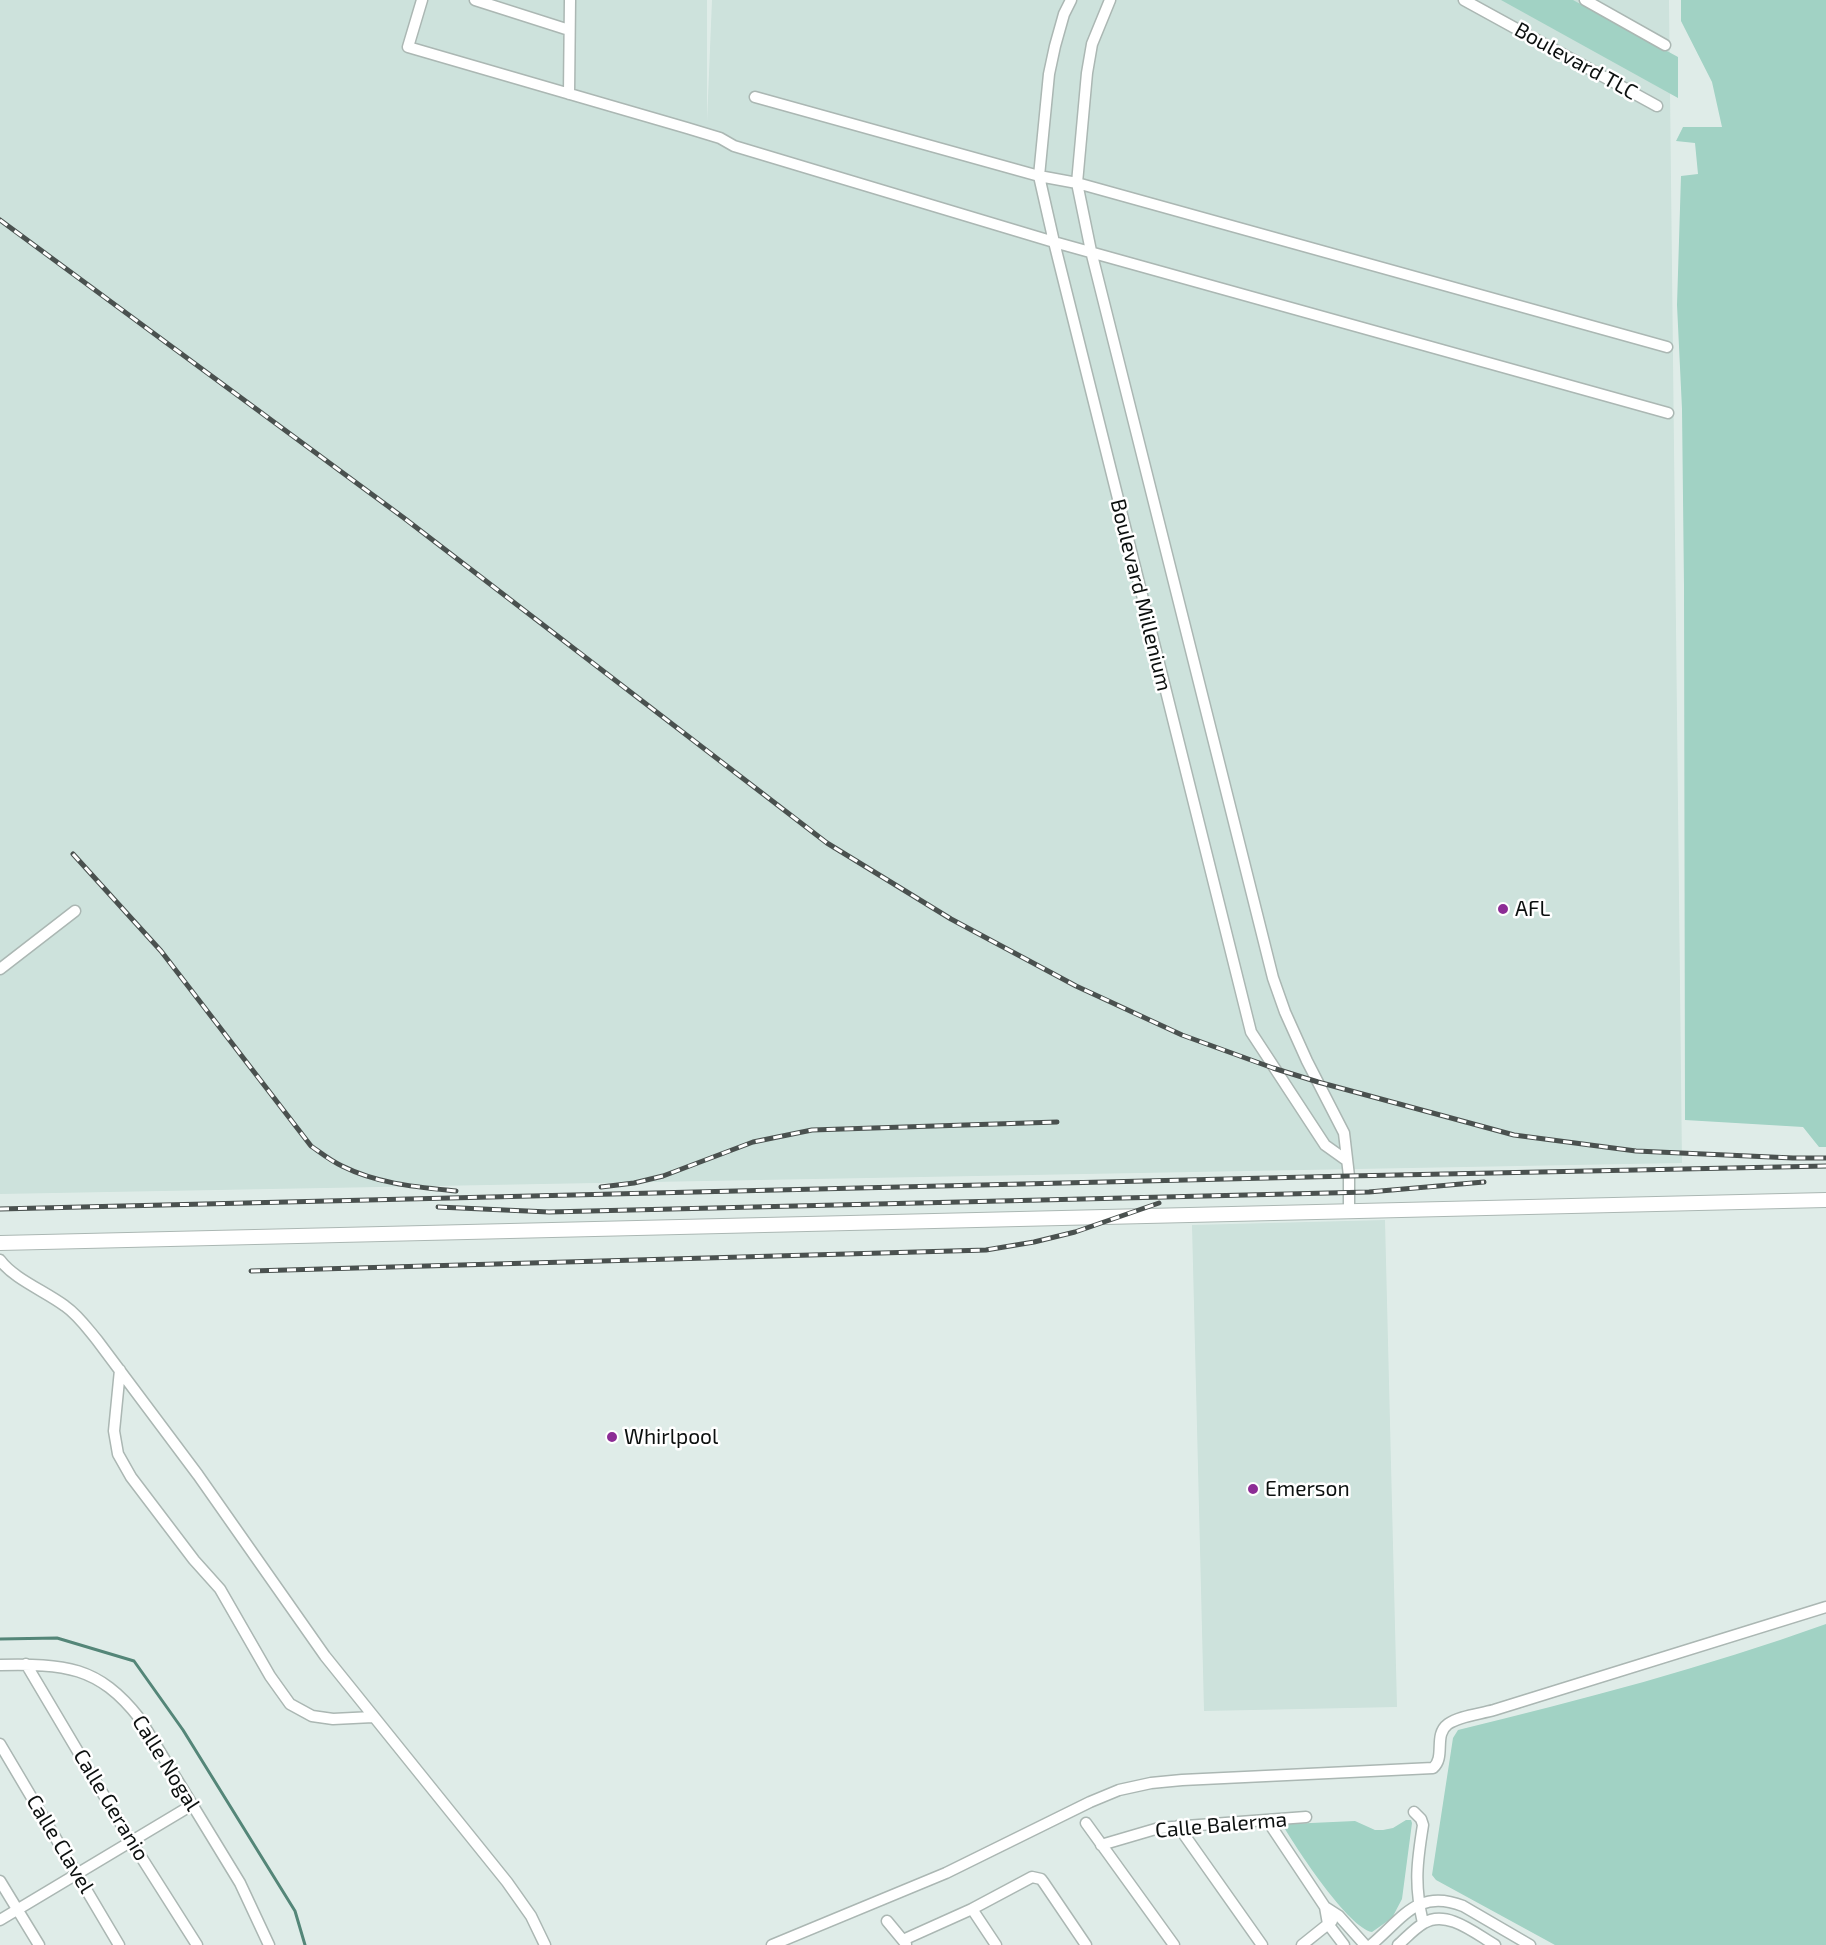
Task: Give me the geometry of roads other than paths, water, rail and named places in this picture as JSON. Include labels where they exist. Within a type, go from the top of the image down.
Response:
[{"type":"street","points":[[422,0],[408,47],[687,128],[720,138],[734,146],[1054,242],[1668,413]]},
{"type":"street","points":[[475,0],[569,30]]},
{"type":"street","points":[[519,0],[519,13]]},
{"type":"street","points":[[569,94],[570,0]]},
{"type":"street","name":"Boulevard Millenium","points":[[1071,0],[1064,14],[1051,65],[1039,176],[1054,242],[1251,1032],[1325,1145],[1346,1160]]},
{"type":"street","name":"Boulevard Millenium","points":[[1110,0],[1092,44],[1087,73],[1077,183],[1091,251],[1273,978],[1285,1012],[1307,1061],[1342,1128],[1345,1139],[1349,1176],[1349,1211]]},
{"type":"street","name":"Boulevard TLC","points":[[1464,0],[1657,106]]},
{"type":"street","points":[[1585,0],[1665,45]]},
{"type":"street","points":[[755,97],[1039,176],[1077,183],[1667,347]]},
{"type":"street","points":[[0,969],[75,911]]},
{"type":"street","points":[[0,1244],[1826,1200]]},
{"type":"street","points":[[0,1260],[13,1273],[66,1306],[81,1320],[198,1475],[325,1656],[507,1882],[531,1916],[545,1945]]},
{"type":"street","points":[[120,1370],[114,1431],[118,1454],[131,1477],[194,1560],[220,1589],[270,1676],[290,1704],[312,1716],[333,1719],[374,1717]]},
{"type":"street","points":[[772,1945],[946,1873],[1119,1790],[1151,1783],[1182,1780],[1433,1768],[1439,1758],[1444,1728],[1454,1721],[1826,1607]]},
{"type":"street","name":"Calle Geranio","points":[[26,1664],[131,1841],[197,1945]]},
{"type":"street","name":"Calle Nogal","points":[[0,1665],[52,1665],[67,1668],[96,1678],[114,1690],[140,1719],[240,1883],[268,1945]]},
{"type":"street","name":"Calle Clavel","points":[[0,1744],[119,1945]]},
{"type":"street","points":[[0,1920],[192,1805]]},
{"type":"street","points":[[1414,1812],[1423,1825],[1416,1872],[1419,1903],[1424,1923]]},
{"type":"street","name":"Calle Balerma","points":[[1101,1845],[1160,1828],[1306,1817]]},
{"type":"street","points":[[1267,1820],[1325,1907],[1339,1916],[1365,1945]]},
{"type":"street","points":[[1086,1823],[1174,1945]]},
{"type":"street","points":[[1178,1826],[1262,1945]]},
{"type":"street","points":[[887,1921],[905,1942],[1027,1879],[1037,1877],[1044,1883],[1086,1945]]},
{"type":"street","points":[[0,1881],[39,1945]]},
{"type":"street","points":[[1371,1945],[1419,1903],[1431,1900],[1453,1902],[1463,1906],[1530,1945]]},
{"type":"street","points":[[1325,1907],[1328,1924],[1344,1945]]},
{"type":"street","points":[[972,1909],[996,1945]]},
{"type":"street","points":[[1302,1945],[1339,1916]]},
{"type":"street","points":[[1398,1945],[1424,1923],[1432,1919],[1442,1919],[1459,1924],[1495,1945]]},
{"type":"waterway","points":[[0,1639],[57,1638],[134,1661],[183,1730],[295,1911],[305,1945]]},
{"type":"railway","points":[[0,220],[404,518],[827,843],[951,919],[1076,986],[1182,1035],[1273,1068],[1514,1135],[1636,1151],[1826,1158]]},
{"type":"railway","points":[[73,854],[161,951],[311,1146],[338,1164],[370,1177],[398,1184],[456,1191]]},
{"type":"railway","points":[[601,1187],[634,1183],[663,1176],[753,1142],[812,1130],[1057,1122]]},
{"type":"railway","points":[[0,1209],[1826,1166]]},
{"type":"railway","points":[[438,1207],[549,1212],[1369,1192],[1484,1182]]},
{"type":"railway","points":[[251,1271],[986,1250],[1075,1232],[1159,1203]]},
{"type":"place","name":"AFL","points":[[1503,909]]},
{"type":"place","name":"Whirlpool","points":[[612,1437]]},
{"type":"place","name":"Emerson","points":[[1253,1489]]}]
